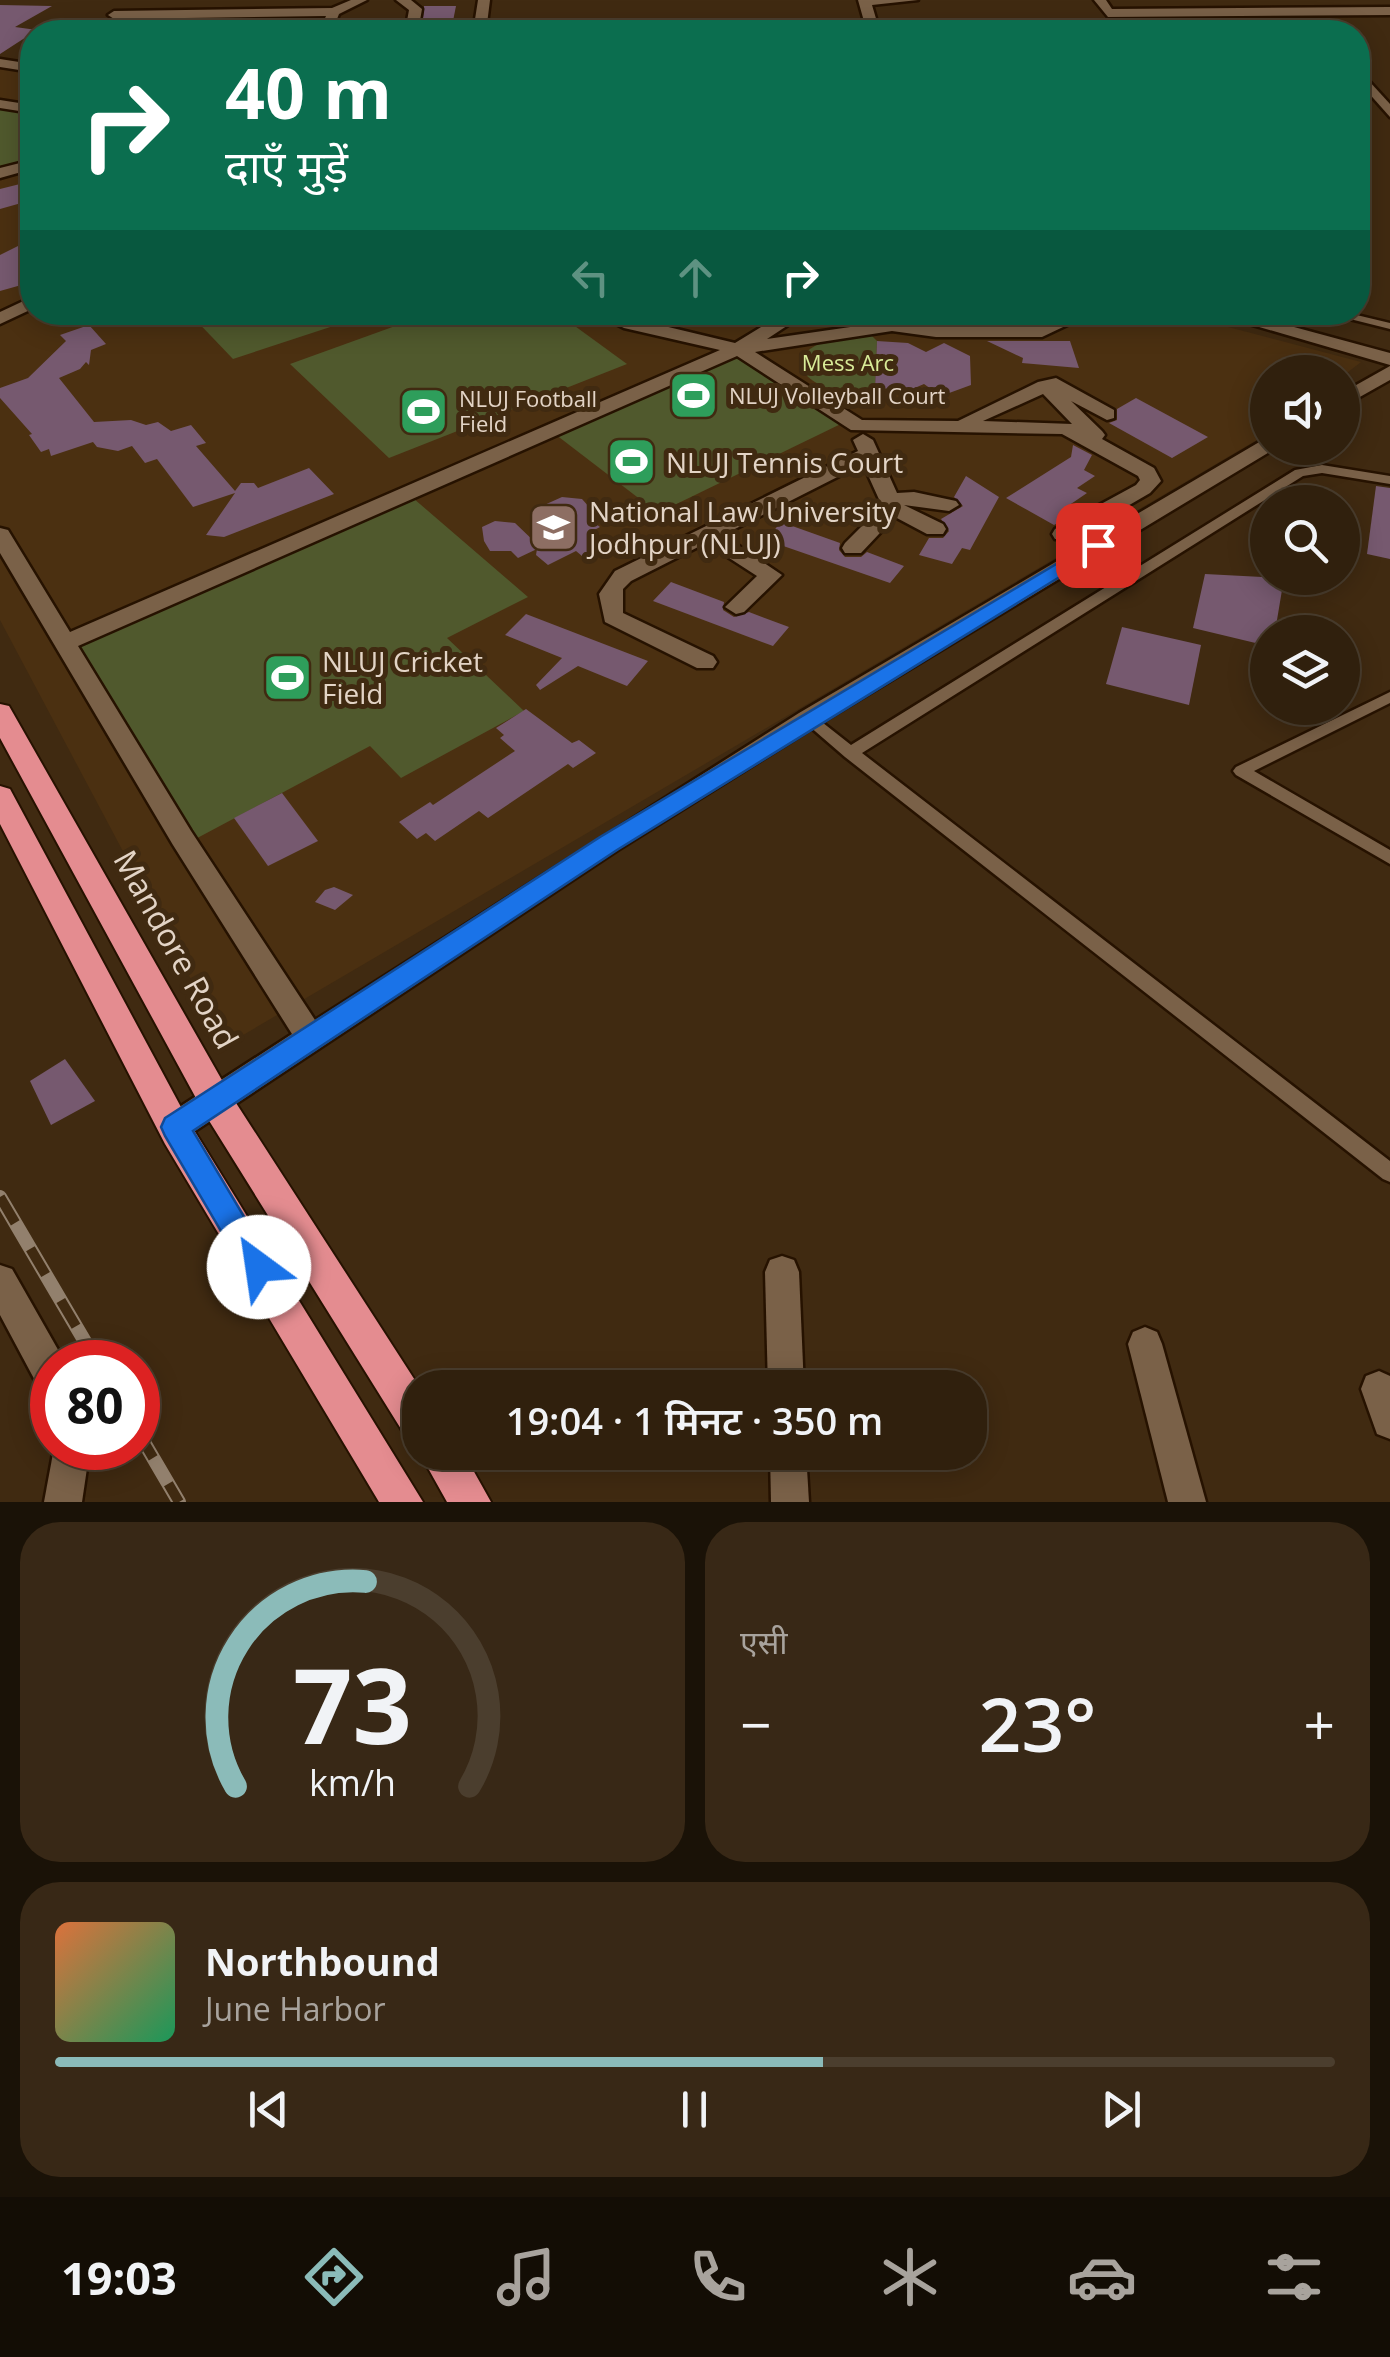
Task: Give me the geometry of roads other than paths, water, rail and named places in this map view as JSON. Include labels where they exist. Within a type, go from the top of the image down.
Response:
[{"type":"highway","name":"Mandore Road","points":[[0,713],[215,1100],[402,1395]]},
{"type":"highway","points":[[0,796],[175,1127],[402,1502]]},
{"type":"highway","points":[[450,1470],[470,1502]]},
{"type":"street","points":[[128,20],[334,12],[362,0]]},
{"type":"street","points":[[402,0],[416,9],[414,20]]},
{"type":"street","points":[[864,1],[912,0]]},
{"type":"street","points":[[1100,0],[1108,13],[1390,11]]},
{"type":"street","points":[[1242,10],[1249,20]]},
{"type":"street","points":[[253,20],[257,12]]},
{"type":"street","points":[[331,20],[334,12]]},
{"type":"street","points":[[1370,88],[1390,113]]},
{"type":"street","points":[[636,325],[738,349],[858,426],[1066,428],[1147,472],[1150,481],[1063,534]]},
{"type":"street","points":[[641,327],[646,325]]},
{"type":"street","points":[[64,643],[738,349],[782,325]]},
{"type":"street","points":[[738,349],[892,326],[936,332],[1042,332],[1055,325]]},
{"type":"street","points":[[1264,325],[1390,360]]},
{"type":"street","points":[[1360,390],[1390,372]]},
{"type":"street","points":[[958,424],[1059,384],[1107,414]]},
{"type":"street","points":[[1046,386],[1095,436],[1090,438]]},
{"type":"street","points":[[858,426],[892,503],[935,528]]},
{"type":"street","points":[[705,662],[622,624],[613,617],[610,592],[624,576],[868,453]]},
{"type":"street","points":[[175,1127],[608,843],[1250,456]]},
{"type":"street","points":[[853,548],[892,503],[914,498],[949,505]]},
{"type":"street","points":[[707,534],[771,574],[736,607]]},
{"type":"street","points":[[0,536],[182,838],[312,1040]]},
{"type":"street","points":[[782,1272],[785,1370]]},
{"type":"street","points":[[0,1282],[32,1340]]},
{"type":"street","points":[[1145,1344],[1187,1502]]},
{"type":"street","points":[[63,1502],[68,1470]]},
{"type":"street","points":[[789,1470],[790,1502]]},
{"type":"lane","points":[[850,752],[1299,474],[1322,469],[1390,480]]},
{"type":"lane","points":[[1390,697],[1240,771],[1390,858]]},
{"type":"lane","points":[[808,719],[1390,1173]]},
{"type":"railway","points":[[0,1197],[84,1340]]},
{"type":"railway","points":[[160,1470],[179,1502]]},
{"type":"place","name":"NLUJ Volleyball Court","points":[[694,395]]},
{"type":"place","name":"NLUJ Football Field","points":[[424,411]]},
{"type":"place","name":"NLUJ Tennis Court","points":[[631,462]]},
{"type":"place","name":"National Law University Jodhpur (NLUJ)","points":[[554,527]]},
{"type":"place","name":"NLUJ Cricket Field","points":[[287,677]]},
{"type":"park label","name":"Mess Arc","points":[[848,362]]}]
